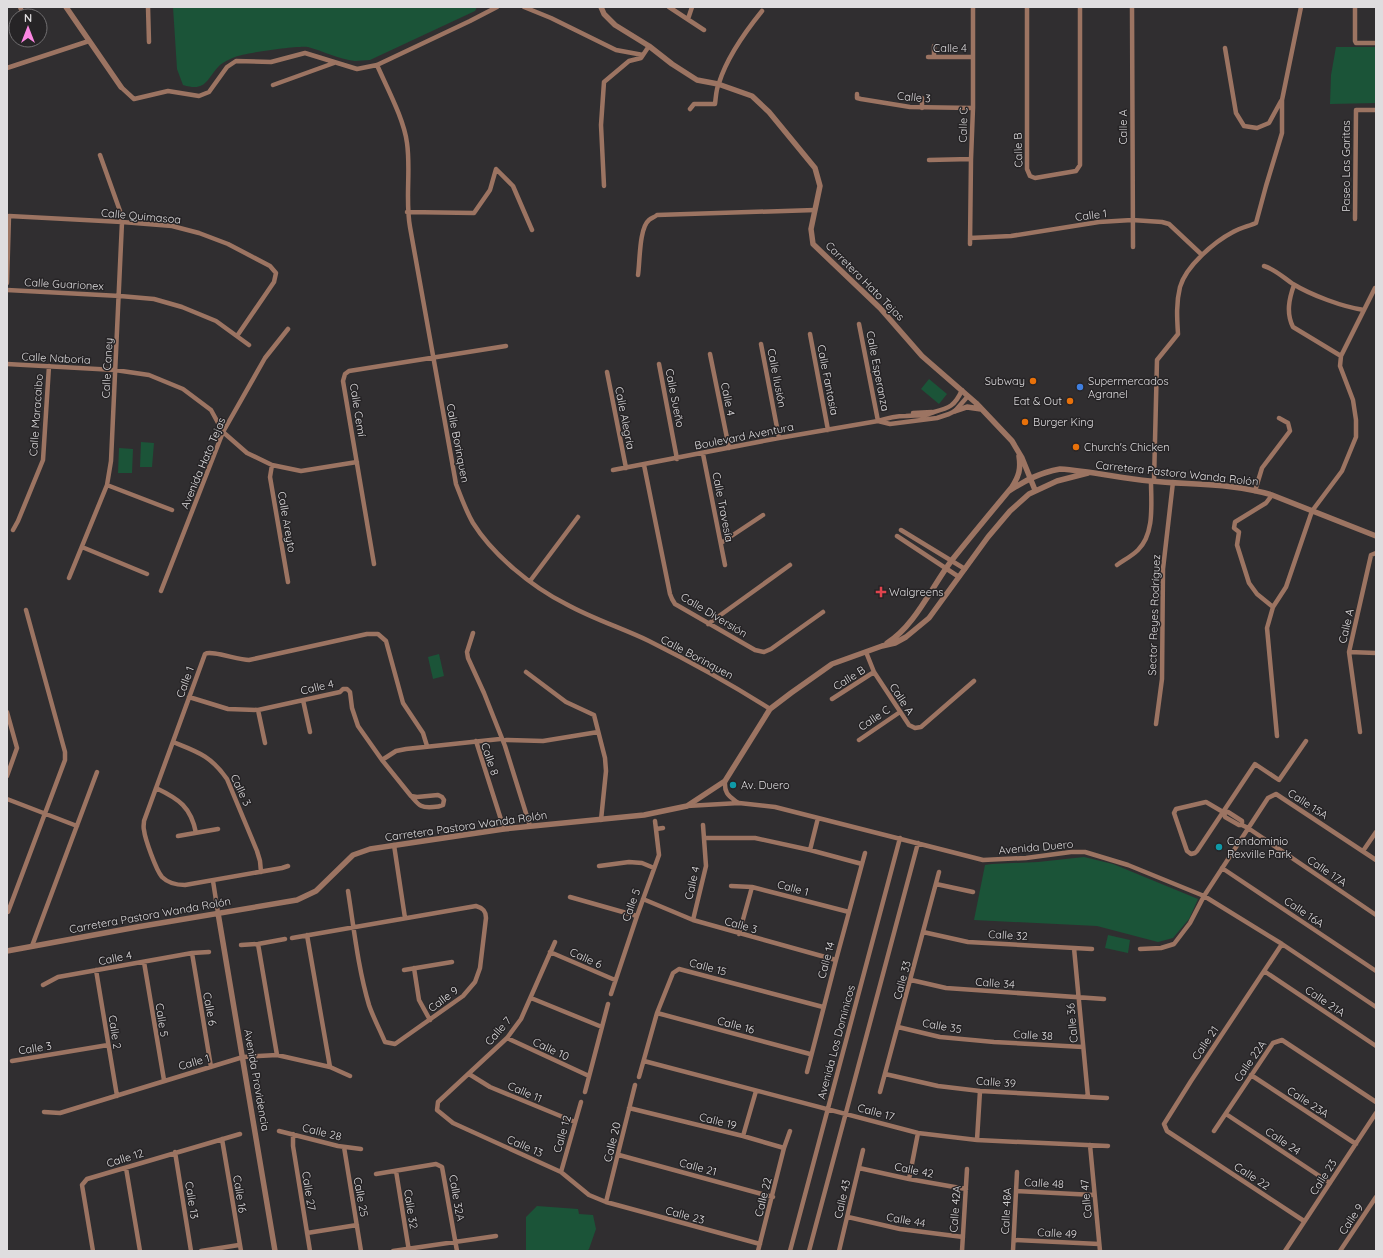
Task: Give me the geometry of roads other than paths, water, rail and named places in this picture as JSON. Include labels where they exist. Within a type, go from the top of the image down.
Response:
[{"type":"street","points":[[66,7],[121,87],[134,99],[168,91],[200,96],[210,92],[227,67],[236,61],[271,62],[305,53],[357,69],[377,65],[497,7]]},
{"type":"street","points":[[148,7],[150,42]]},
{"type":"street","points":[[524,7],[551,18],[616,50],[643,55]]},
{"type":"street","name":"Carretera Hato Tejas","points":[[601,7],[604,14],[615,25],[649,46],[672,64],[697,80],[718,84],[752,96],[769,112],[815,168],[820,186],[811,229],[813,244],[880,308],[922,356],[962,390],[1012,441],[1019,452],[1035,490]]},
{"type":"street","points":[[668,7],[704,30]]},
{"type":"street","points":[[688,19],[692,7]]},
{"type":"street","name":"Calle C","points":[[970,244],[973,108],[973,7]]},
{"type":"street","name":"Calle B","points":[[1027,7],[1027,169],[1030,176],[1035,178],[1076,171],[1080,165],[1080,7]]},
{"type":"street","name":"Calle A","points":[[1132,7],[1133,247]]},
{"type":"street","points":[[1117,565],[1138,550],[1147,537],[1151,515],[1153,481],[1157,360],[1178,334],[1177,308],[1181,286],[1191,266],[1202,254],[1233,232],[1256,223],[1282,133],[1282,100],[1301,7]]},
{"type":"street","points":[[1356,7],[1356,43],[1376,43]]},
{"type":"street","points":[[690,109],[694,104],[715,104],[718,84],[728,63],[742,38],[762,11]]},
{"type":"street","points":[[7,68],[89,40]]},
{"type":"street","points":[[604,186],[601,125],[604,82],[629,61],[641,58],[649,46]]},
{"type":"street","points":[[934,46],[934,56]]},
{"type":"street","points":[[1225,48],[1236,113],[1244,126],[1257,128],[1269,123],[1282,100]]},
{"type":"street","name":"Calle 4","points":[[928,56],[973,57]]},
{"type":"street","points":[[273,85],[334,63]]},
{"type":"street","name":"Calle Borinquen","points":[[377,65],[400,117],[407,142],[408,212],[453,470],[456,484],[472,522],[494,551],[530,581],[566,604],[648,640],[720,678],[770,709]]},
{"type":"street","name":"Calle 3","points":[[857,94],[857,98],[861,99],[910,107],[973,108]]},
{"type":"street","points":[[922,98],[922,108]]},
{"type":"street","name":"Paseo Las Garitas","points":[[1355,219],[1356,110],[1376,110]]},
{"type":"street","name":"Calle Caney","points":[[69,578],[107,485],[111,461],[120,296],[122,222],[120,211],[100,155]]},
{"type":"street","points":[[929,160],[971,159]]},
{"type":"street","points":[[408,212],[474,213],[490,190],[496,169],[513,186],[532,230]]},
{"type":"street","points":[[638,275],[640,245],[644,230],[648,220],[657,216],[815,210]]},
{"type":"street","name":"Calle Quimasoa","points":[[7,283],[9,216],[172,226],[199,233],[228,244],[270,266],[276,273],[274,282],[237,336]]},
{"type":"street","name":"Calle 1","points":[[970,238],[1011,236],[1099,222],[1132,220],[1162,222],[1169,224],[1202,254]]},
{"type":"street","points":[[1264,266],[1294,285],[1314,294],[1364,310]]},
{"type":"street","points":[[1294,285],[1291,292],[1288,313],[1293,327],[1341,356]]},
{"type":"street","points":[[1277,736],[1267,628],[1273,607],[1286,587],[1312,511],[1342,471],[1356,437],[1356,420],[1353,400],[1340,366],[1341,356],[1375,288]]},
{"type":"street","name":"Calle Guarionex","points":[[7,290],[154,299],[182,307],[216,321],[248,345]]},
{"type":"street","name":"Calle Esperanza","points":[[859,324],[878,422]]},
{"type":"street","name":"Avenida Hato Tejas","points":[[161,591],[223,432],[265,358],[288,329]]},
{"type":"street","name":"Calle Fantasía","points":[[810,334],[828,430]]},
{"type":"street","name":"Calle Ilusión","points":[[761,344],[779,438]]},
{"type":"street","name":"Calle Cemí","points":[[374,564],[343,381],[345,374],[349,371],[506,346]]},
{"type":"street","name":"Calle 4","points":[[710,354],[728,448]]},
{"type":"street","name":"Calle Naboria","points":[[7,364],[116,370],[149,374],[183,389],[211,410],[223,432],[247,453],[272,465],[301,470],[357,462]]},
{"type":"street","name":"Calle Sueño","points":[[659,364],[677,459]]},
{"type":"street","name":"Calle Maracaibo","points":[[13,530],[43,460],[48,366]]},
{"type":"street","name":"Calle Alegría","points":[[607,372],[626,468]]},
{"type":"street","name":"Boulevard Aventura","points":[[613,470],[703,454],[779,438],[878,422],[887,418],[926,415],[946,409],[954,404],[962,390]]},
{"type":"street","name":"Boulevard Aventura","points":[[878,422],[890,424],[937,418],[949,414],[955,410],[968,396]]},
{"type":"street","points":[[955,410],[967,407],[981,409]]},
{"type":"street","points":[[934,412],[937,418]]},
{"type":"street","points":[[1255,491],[1262,468],[1290,431],[1288,423],[1279,418]]},
{"type":"street","points":[[1009,491],[1018,478],[1021,467],[1019,452]]},
{"type":"street","name":"Calle Travesía","points":[[703,454],[725,565]]},
{"type":"street","name":"Calle Areyto","points":[[272,465],[270,477],[288,582]]},
{"type":"street","name":"Calle Diversión","points":[[644,465],[672,599],[675,604],[755,650],[764,652],[771,649],[823,612]]},
{"type":"street","name":"Carretera Pastora Wanda Rolón","points":[[882,646],[899,635],[912,620],[952,560],[1009,491],[1031,478],[1046,472],[1060,469],[1153,481],[1255,491],[1272,496],[1376,536]]},
{"type":"street","name":"Carretera Pastora Wanda Rolón","points":[[7,951],[304,898],[316,891],[353,855],[370,849],[504,829],[644,815],[687,806],[725,781],[770,709],[791,692],[832,664],[882,646],[895,643],[906,637],[929,618],[988,537],[1010,511],[1035,490],[1057,481],[1088,473]]},
{"type":"street","name":"Sector Reyes Rodríguez","points":[[1156,724],[1162,679],[1163,569],[1173,482]]},
{"type":"street","points":[[107,485],[172,510]]},
{"type":"street","points":[[1272,496],[1266,503],[1235,522],[1234,528],[1239,532],[1237,545],[1249,583],[1257,594],[1273,607]]},
{"type":"street","points":[[720,543],[763,515]]},
{"type":"street","points":[[530,581],[578,517]]},
{"type":"street","points":[[901,530],[965,569]]},
{"type":"street","points":[[897,536],[959,577]]},
{"type":"street","points":[[82,547],[147,574]]},
{"type":"street","name":"Calle A","points":[[1360,732],[1349,652],[1371,555],[1376,553]]},
{"type":"street","points":[[708,624],[790,565]]},
{"type":"street","points":[[7,912],[65,760],[65,752],[26,610]]},
{"type":"street","points":[[473,633],[468,658],[505,746],[530,826]]},
{"type":"street","name":"Calle 1","points":[[288,866],[185,885],[176,885],[162,877],[145,838],[144,821],[204,656],[208,652],[237,659],[249,660],[368,634],[378,634],[388,645],[403,703],[423,732],[427,746]]},
{"type":"street","name":"Calle A","points":[[866,652],[874,672],[909,725],[915,728],[921,727],[974,681]]},
{"type":"street","points":[[1349,652],[1376,653]]},
{"type":"street","points":[[526,672],[566,702],[593,714],[605,758],[606,771],[601,820]]},
{"type":"street","name":"Calle B","points":[[832,699],[874,672]]},
{"type":"street","name":"Calle 4","points":[[189,697],[228,709],[258,710],[340,692],[343,689],[348,690],[350,692],[352,708],[358,726],[382,760],[411,796],[419,805],[425,808],[439,807],[444,802],[443,798],[440,796],[411,796]]},
{"type":"street","points":[[303,700],[310,732]]},
{"type":"street","points":[[258,710],[265,743]]},
{"type":"street","points":[[7,712],[17,748],[7,776]]},
{"type":"street","name":"Calle C","points":[[859,740],[900,712]]},
{"type":"street","points":[[506,740],[543,741],[598,732]]},
{"type":"street","points":[[476,741],[500,739]]},
{"type":"street","name":"Calle 8","points":[[427,746],[476,741],[504,829]]},
{"type":"street","points":[[1224,812],[1206,802],[1176,809],[1174,813],[1187,851],[1191,854],[1195,853],[1224,812],[1255,764],[1279,780],[1306,741]]},
{"type":"street","name":"Calle 3","points":[[173,742],[207,757],[227,779],[257,851],[261,872]]},
{"type":"street","points":[[382,760],[396,751],[427,746]]},
{"type":"street","points":[[32,946],[97,772]]},
{"type":"street","points":[[725,781],[726,793],[738,803]]},
{"type":"street","points":[[156,788],[183,804],[192,818],[196,833]]},
{"type":"street","name":"Calle 15A","points":[[1140,949],[1161,948],[1174,944],[1190,923],[1204,896],[1268,798],[1276,794],[1376,860]]},
{"type":"street","points":[[7,799],[77,826]]},
{"type":"street","name":"Avenida Duero","points":[[687,806],[738,803],[775,807],[983,860],[1026,858],[1072,852],[1085,852],[1128,865],[1204,896],[1282,944],[1376,1007]]},
{"type":"street","name":"Calle 17A","points":[[1224,812],[1228,812],[1242,821],[1242,825],[1376,915]]},
{"type":"street","points":[[810,850],[818,818]]},
{"type":"street","name":"Calle 5","points":[[611,994],[636,916],[659,855],[655,821]]},
{"type":"street","name":"Calle 4","points":[[692,920],[706,866],[703,825]]},
{"type":"street","points":[[656,829],[663,828]]},
{"type":"street","points":[[178,836],[218,829]]},
{"type":"street","points":[[1363,851],[1376,832]]},
{"type":"street","points":[[705,838],[755,838],[810,850],[862,864]]},
{"type":"street","name":"Avenida Los Dominicos","points":[[790,1251],[900,838]]},
{"type":"street","points":[[809,1251],[918,843]]},
{"type":"street","points":[[394,845],[405,918]]},
{"type":"street","name":"Calle 14","points":[[807,1072],[810,1054],[865,853]]},
{"type":"street","points":[[599,866],[629,862],[642,863],[654,868]]},
{"type":"street","name":"Calle 16A","points":[[1222,868],[1376,971]]},
{"type":"street","name":"Calle 33","points":[[880,1092],[911,980],[938,872]]},
{"type":"street","points":[[213,880],[218,913]]},
{"type":"street","points":[[936,884],[973,892]]},
{"type":"street","name":"Calle 1","points":[[731,886],[752,887],[849,912]]},
{"type":"street","points":[[740,934],[752,887]]},
{"type":"street","name":"Calle 9","points":[[292,938],[354,928],[476,906],[483,909],[486,915],[480,968],[475,982],[463,996],[395,1044],[385,1042],[369,1006],[363,981],[354,928],[348,891]]},
{"type":"street","points":[[570,897],[636,916]]},
{"type":"street","name":"Calle 3","points":[[643,899],[692,920],[836,960]]},
{"type":"street","name":"Avenida Providencia","points":[[218,913],[275,1251]]},
{"type":"street","name":"Calle 32","points":[[923,932],[968,942],[1092,949]]},
{"type":"street","points":[[307,935],[330,1067]]},
{"type":"street","points":[[241,945],[258,944],[285,939]]},
{"type":"street","name":"Calle 7","points":[[438,1106],[438,1102],[507,1038],[521,1019],[555,942]]},
{"type":"street","points":[[258,944],[277,1055]]},
{"type":"street","name":"Calle 21","points":[[1190,1146],[1167,1131],[1164,1124],[1282,944]]},
{"type":"street","name":"Calle 36","points":[[1074,948],[1088,1097]]},
{"type":"street","name":"Calle 4","points":[[43,985],[58,976],[209,952]]},
{"type":"street","name":"Calle 6","points":[[550,952],[615,980]]},
{"type":"street","name":"Calle 6","points":[[192,954],[211,1067]]},
{"type":"street","name":"Calle 5","points":[[144,962],[164,1080]]},
{"type":"street","points":[[404,970],[452,962]]},
{"type":"street","points":[[414,968],[419,1000],[430,1020]]},
{"type":"street","name":"Calle 15","points":[[640,1077],[657,1013],[673,973],[678,969],[823,1007]]},
{"type":"street","name":"Calle 2","points":[[96,970],[117,1096]]},
{"type":"street","name":"Calle 21A","points":[[1264,971],[1376,1046]]},
{"type":"street","name":"Calle 34","points":[[911,980],[946,988],[1104,999]]},
{"type":"street","points":[[531,998],[602,1027]]},
{"type":"street","points":[[585,1092],[608,1004]]},
{"type":"street","name":"Calle 16","points":[[657,1013],[810,1054]]},
{"type":"street","name":"Calle 35","points":[[898,1027],[940,1037],[982,1041]]},
{"type":"street","name":"Calle 10","points":[[507,1038],[589,1076]]},
{"type":"street","name":"Calle 22A","points":[[1214,1131],[1273,1043],[1282,1040],[1376,1102]]},
{"type":"street","name":"Calle 38","points":[[982,1041],[1083,1047]]},
{"type":"street","name":"Calle 3","points":[[12,1061],[108,1045]]},
{"type":"street","name":"Calle 1","points":[[44,1112],[60,1113],[243,1057],[277,1055],[330,1067],[350,1076]]},
{"type":"street","name":"Calle 17","points":[[644,1061],[918,1133],[977,1140],[1108,1146]]},
{"type":"street","name":"Calle 11","points":[[469,1074],[490,1087],[575,1122]]},
{"type":"street","name":"Calle 39","points":[[885,1074],[938,1086],[1107,1098]]},
{"type":"street","name":"Calle 23A","points":[[1251,1075],[1356,1144]]},
{"type":"street","name":"Calle 20","points":[[606,1202],[619,1155],[635,1086]]},
{"type":"street","points":[[977,1140],[980,1090]]},
{"type":"street","points":[[743,1136],[756,1091]]},
{"type":"street","name":"Calle 12","points":[[561,1172],[581,1102]]},
{"type":"street","name":"Calle 13","points":[[438,1106],[437,1110],[453,1123],[561,1172],[589,1195],[606,1202]]},
{"type":"street","name":"Calle 19","points":[[629,1108],[743,1136],[784,1148]]},
{"type":"street","name":"Calle 23","points":[[1285,1251],[1376,1113]]},
{"type":"street","name":"Calle 24","points":[[1226,1114],[1330,1183]]},
{"type":"street","name":"Calle 28","points":[[279,1131],[344,1147],[361,1149]]},
{"type":"street","points":[[784,1148],[790,1131]]},
{"type":"street","points":[[909,1179],[918,1133]]},
{"type":"street","name":"Calle 12","points":[[93,1251],[82,1185],[88,1179],[240,1134]]},
{"type":"street","name":"Calle 27","points":[[292,1134],[310,1251]]},
{"type":"street","name":"Calle 16","points":[[222,1139],[241,1251]]},
{"type":"street","name":"Calle 47","points":[[1090,1145],[1100,1251]]},
{"type":"street","name":"Calle 22","points":[[1190,1146],[1304,1221]]},
{"type":"street","name":"Calle 25","points":[[344,1147],[361,1251]]},
{"type":"street","name":"Calle 22","points":[[758,1251],[784,1148]]},
{"type":"street","name":"Calle 43","points":[[839,1251],[863,1150]]},
{"type":"street","name":"Calle 13","points":[[175,1152],[191,1251]]},
{"type":"street","name":"Calle 21","points":[[619,1155],[772,1197]]},
{"type":"street","name":"Calle 32A","points":[[376,1174],[436,1164],[442,1167],[457,1251]]},
{"type":"street","points":[[126,1168],[140,1251]]},
{"type":"street","name":"Calle 42","points":[[859,1168],[909,1179],[966,1188]]},
{"type":"street","name":"Calle 42A","points":[[962,1251],[967,1169]]},
{"type":"street","name":"Calle 32","points":[[396,1171],[409,1250]]},
{"type":"street","name":"Calle 48A","points":[[1013,1251],[1017,1172]]},
{"type":"street","name":"Calle 48","points":[[1016,1191],[1094,1195]]},
{"type":"street","name":"Calle 9","points":[[1340,1251],[1376,1197]]},
{"type":"street","name":"Calle 23","points":[[606,1202],[760,1244]]},
{"type":"street","name":"Calle 44","points":[[848,1217],[900,1229],[963,1237]]},
{"type":"street","points":[[307,1233],[357,1225]]},
{"type":"street","points":[[393,1251],[409,1250],[456,1241],[496,1236]]},
{"type":"street","name":"Calle 49","points":[[1014,1240],[1099,1244]]},
{"type":"street","points":[[201,1251],[239,1244]]},
{"type":"place","name":"Subway","points":[[1033,381]]},
{"type":"place","name":"Supermercados Agranel","points":[[1080,387]]},
{"type":"place","name":"Eat & Out","points":[[1070,401]]},
{"type":"place","name":"Burger King","points":[[1025,422]]},
{"type":"place","name":"Church's Chicken","points":[[1076,447]]},
{"type":"place","name":"Walgreens","points":[[881,592]]},
{"type":"place","name":"Av. Duero","points":[[733,785]]},
{"type":"place","name":"Condominio Rexville Park","points":[[1219,847]]}]
